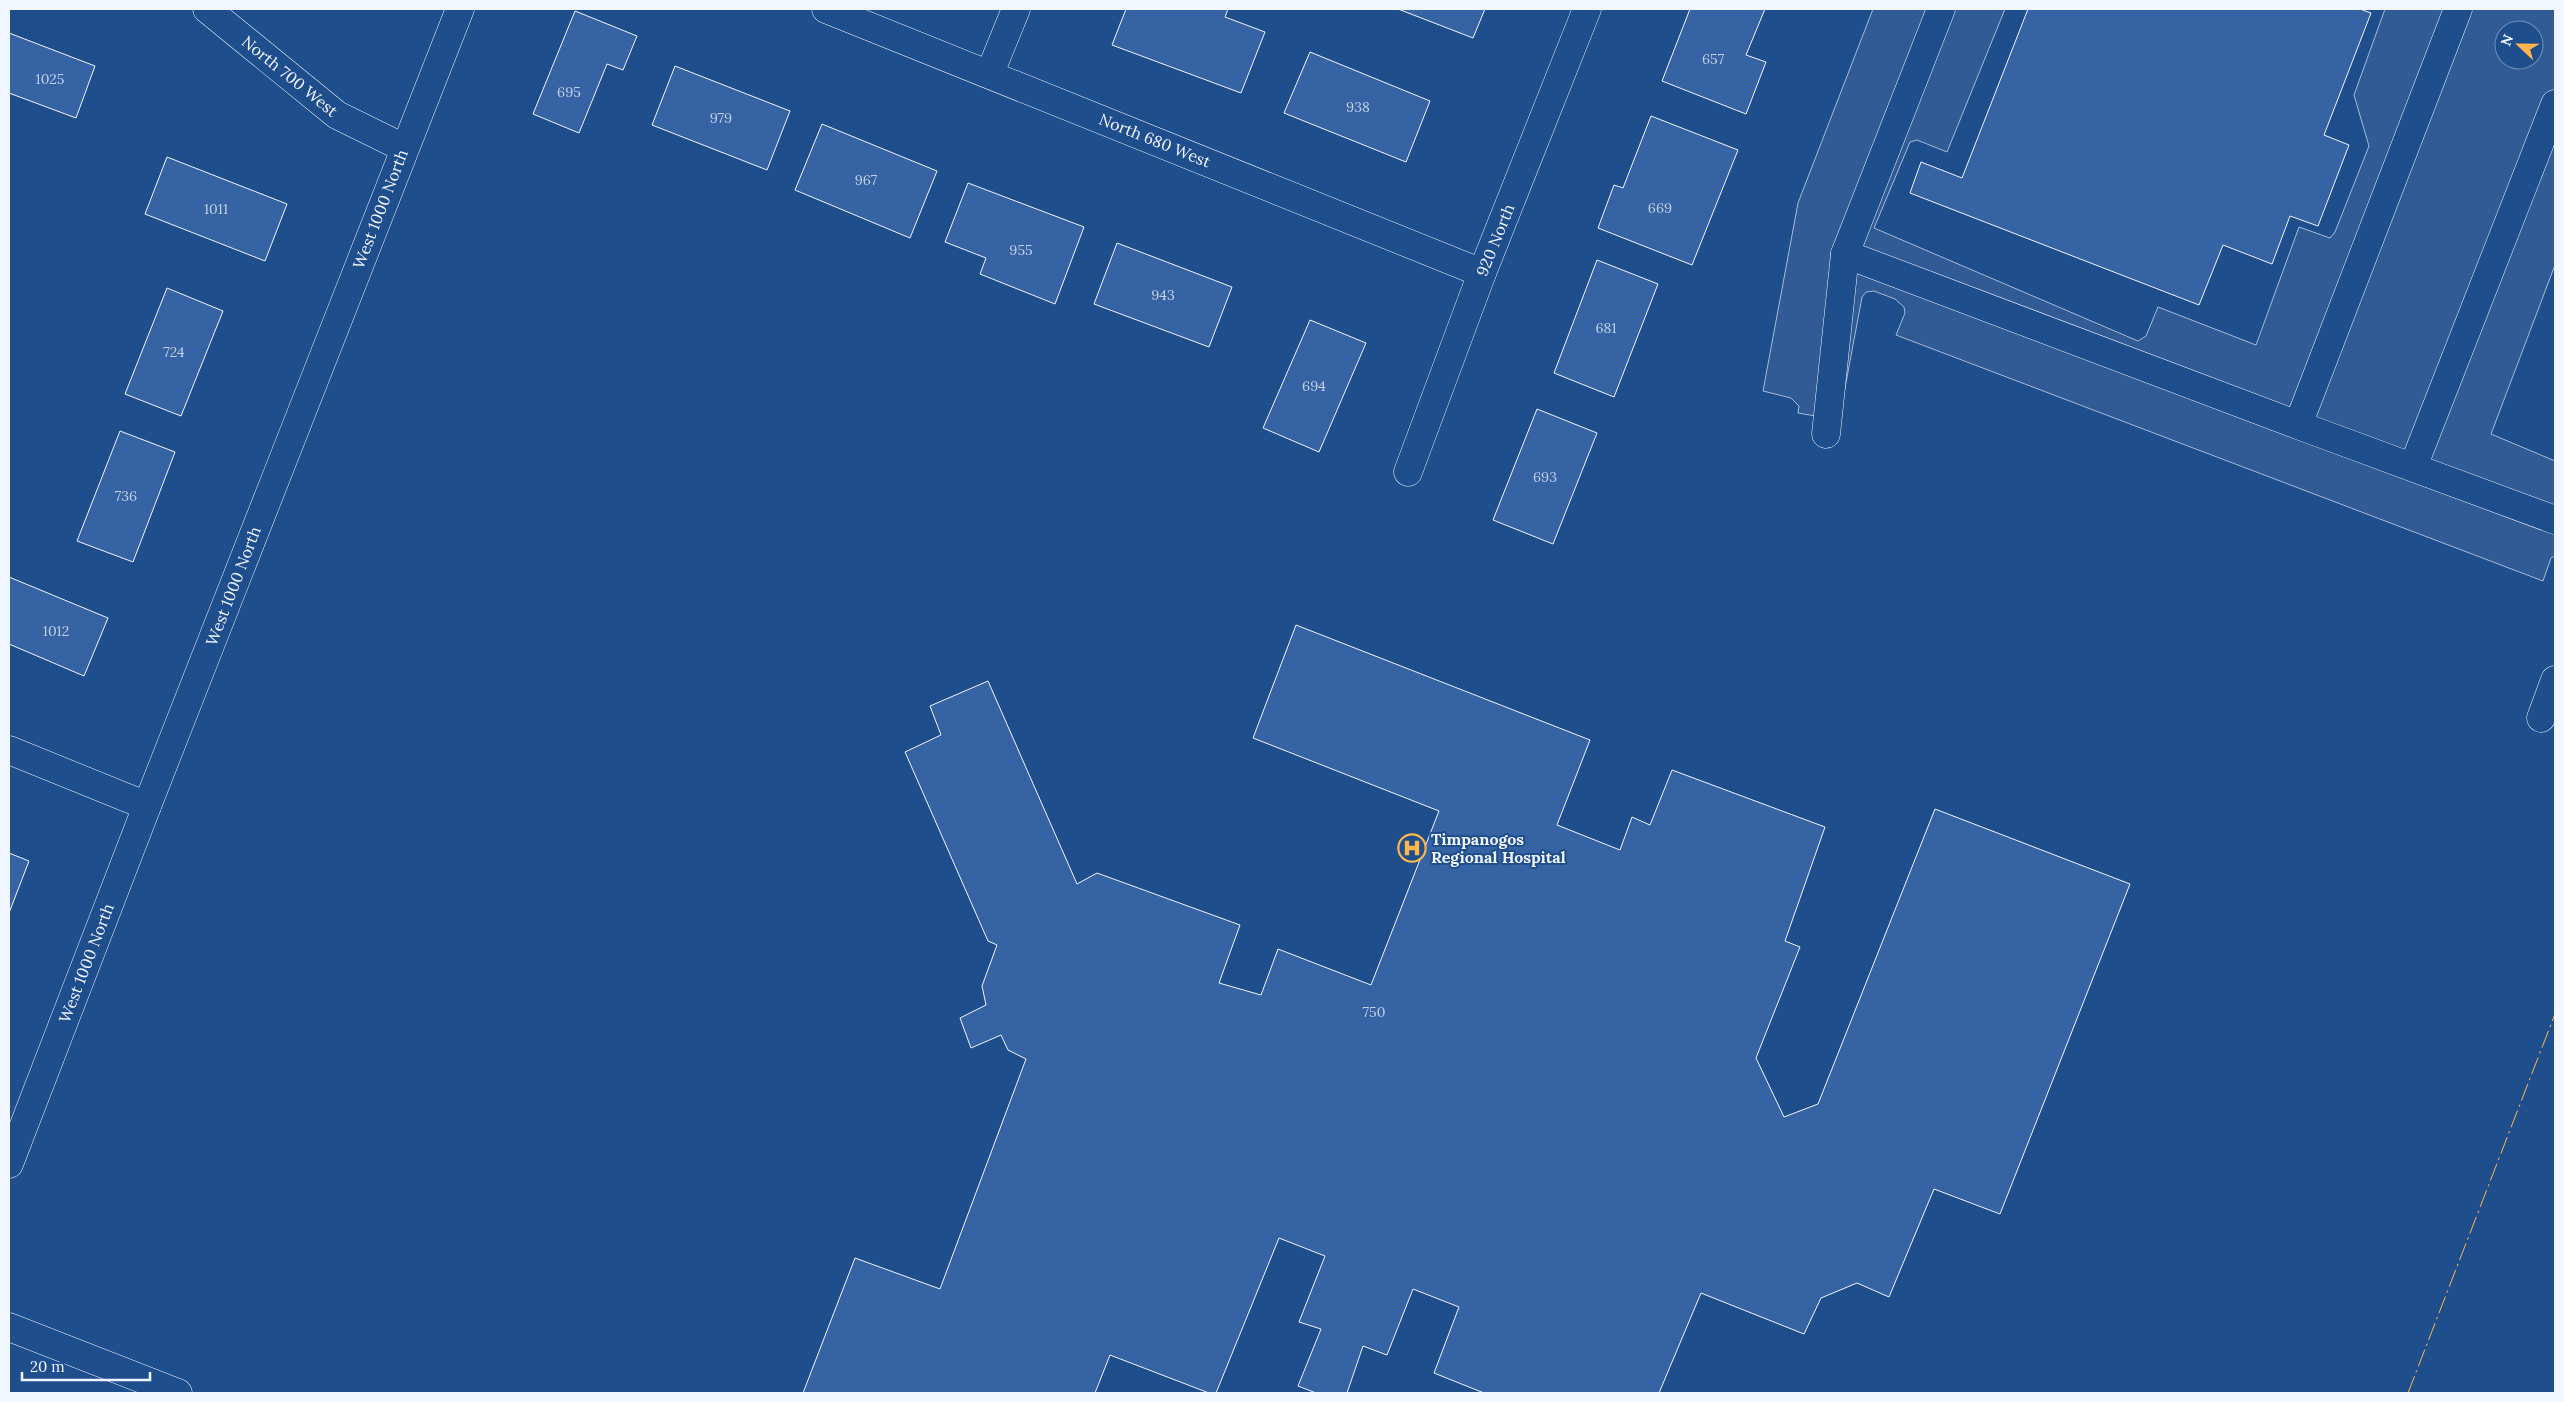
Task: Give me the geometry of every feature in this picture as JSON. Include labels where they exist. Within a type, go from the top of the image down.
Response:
[{"type":"street","name":"North 700 West","points":[[207,9],[337,115],[404,148]]},
{"type":"street","name":"West 1000 North","points":[[9,1164],[146,806],[460,9]]},
{"type":"street","name":"North 680 West","points":[[826,9],[990,73],[1482,273]]},
{"type":"street","points":[[990,73],[1016,9]]},
{"type":"street","name":"920 North","points":[[1408,472],[1482,273],[1587,9]]},
{"type":"street","points":[[1826,434],[1845,254],[1941,9]]},
{"type":"street","points":[[2298,426],[2458,9]]},
{"type":"street","points":[[2413,467],[2555,104]]},
{"type":"street","points":[[1845,254],[2298,426],[2555,520]]},
{"type":"street","points":[[2541,718],[2555,680]]},
{"type":"street","points":[[9,750],[146,806]]},
{"type":"street","points":[[9,1327],[178,1393]]},
{"type":"shaded area","points":[[1873,9],[2005,9],[1947,152],[1917,140],[1910,142],[1874,228],[2138,341],[2146,336],[2158,307],[2256,345],[2299,227],[2330,238],[2335,232],[2369,146],[2354,95],[2385,9],[2555,9],[2555,265],[2491,434],[2555,461],[2555,556],[2551,558],[2543,581],[1896,335],[1905,313],[1904,307],[1895,299],[1874,291],[1866,292],[1862,297],[1839,420],[1798,413],[1799,406],[1791,398],[1763,391],[1798,203]]},
{"type":"building","points":[[1126,9],[1228,9],[1225,17],[1265,32],[1241,93],[1112,45]]},
{"type":"building","points":[[1398,9],[1485,9],[1473,38]]},
{"type":"building","points":[[1690,9],[1765,9],[1746,55],[1766,62],[1746,114],[1662,81]]},
{"type":"building","points":[[2028,9],[2360,9],[2371,13],[2324,135],[2349,145],[2318,226],[2290,216],[2272,264],[2223,245],[2199,305],[1910,193],[1921,162],[1962,178]]},
{"type":"building","points":[[575,11],[637,36],[623,70],[607,64],[579,133],[533,114]]},
{"type":"building","points":[[9,33],[95,66],[76,118],[9,93]]},
{"type":"building","points":[[1310,52],[1430,101],[1406,162],[1284,113]]},
{"type":"building","points":[[675,66],[790,111],[767,170],[652,125]]},
{"type":"building","points":[[1651,116],[1738,150],[1692,265],[1598,228],[1614,185],[1623,188]]},
{"type":"building","points":[[822,124],[937,171],[910,238],[795,190]]},
{"type":"building","points":[[167,157],[287,204],[265,261],[145,214]]},
{"type":"building","points":[[968,183],[1084,227],[1055,304],[980,274],[986,258],[945,242]]},
{"type":"building","points":[[1117,243],[1232,287],[1209,347],[1094,304]]},
{"type":"building","points":[[1597,260],[1658,284],[1614,397],[1554,373]]},
{"type":"building","points":[[167,288],[223,311],[181,416],[125,394]]},
{"type":"building","points":[[1310,320],[1366,343],[1319,452],[1263,428]]},
{"type":"building","points":[[1537,409],[1597,433],[1553,544],[1493,520]]},
{"type":"building","points":[[120,431],[175,452],[133,562],[77,541]]},
{"type":"building","points":[[9,577],[108,618],[84,676],[9,644]]},
{"type":"building","name":"Timpanogos Regional Hospital","points":[[1296,625],[1590,740],[1557,825],[1620,850],[1632,817],[1650,825],[1672,770],[1825,827],[1785,941],[1800,947],[1756,1058],[1784,1117],[1818,1104],[1935,809],[2130,884],[2000,1214],[1934,1189],[1889,1297],[1857,1283],[1821,1298],[1804,1334],[1701,1293],[1659,1393],[1484,1393],[1434,1373],[1459,1307],[1413,1289],[1387,1355],[1363,1346],[1347,1393],[1316,1393],[1298,1386],[1321,1329],[1299,1322],[1325,1256],[1279,1238],[1216,1393],[1209,1393],[1110,1355],[1095,1393],[803,1393],[855,1258],[940,1289],[1026,1059],[1008,1050],[1001,1035],[971,1048],[960,1018],[986,1005],[982,986],[997,945],[988,941],[905,752],[941,735],[930,706],[988,681],[1077,884],[1097,873],[1240,925],[1219,983],[1261,995],[1278,949],[1371,985],[1439,811],[1253,738]]},
{"type":"building","points":[[9,853],[29,861],[9,913]]},
{"type":"power","points":[[2408,1393],[2555,1014]]},
{"type":"place","name":"Timpanogos Regional Hospital","points":[[1412,848]]}]
